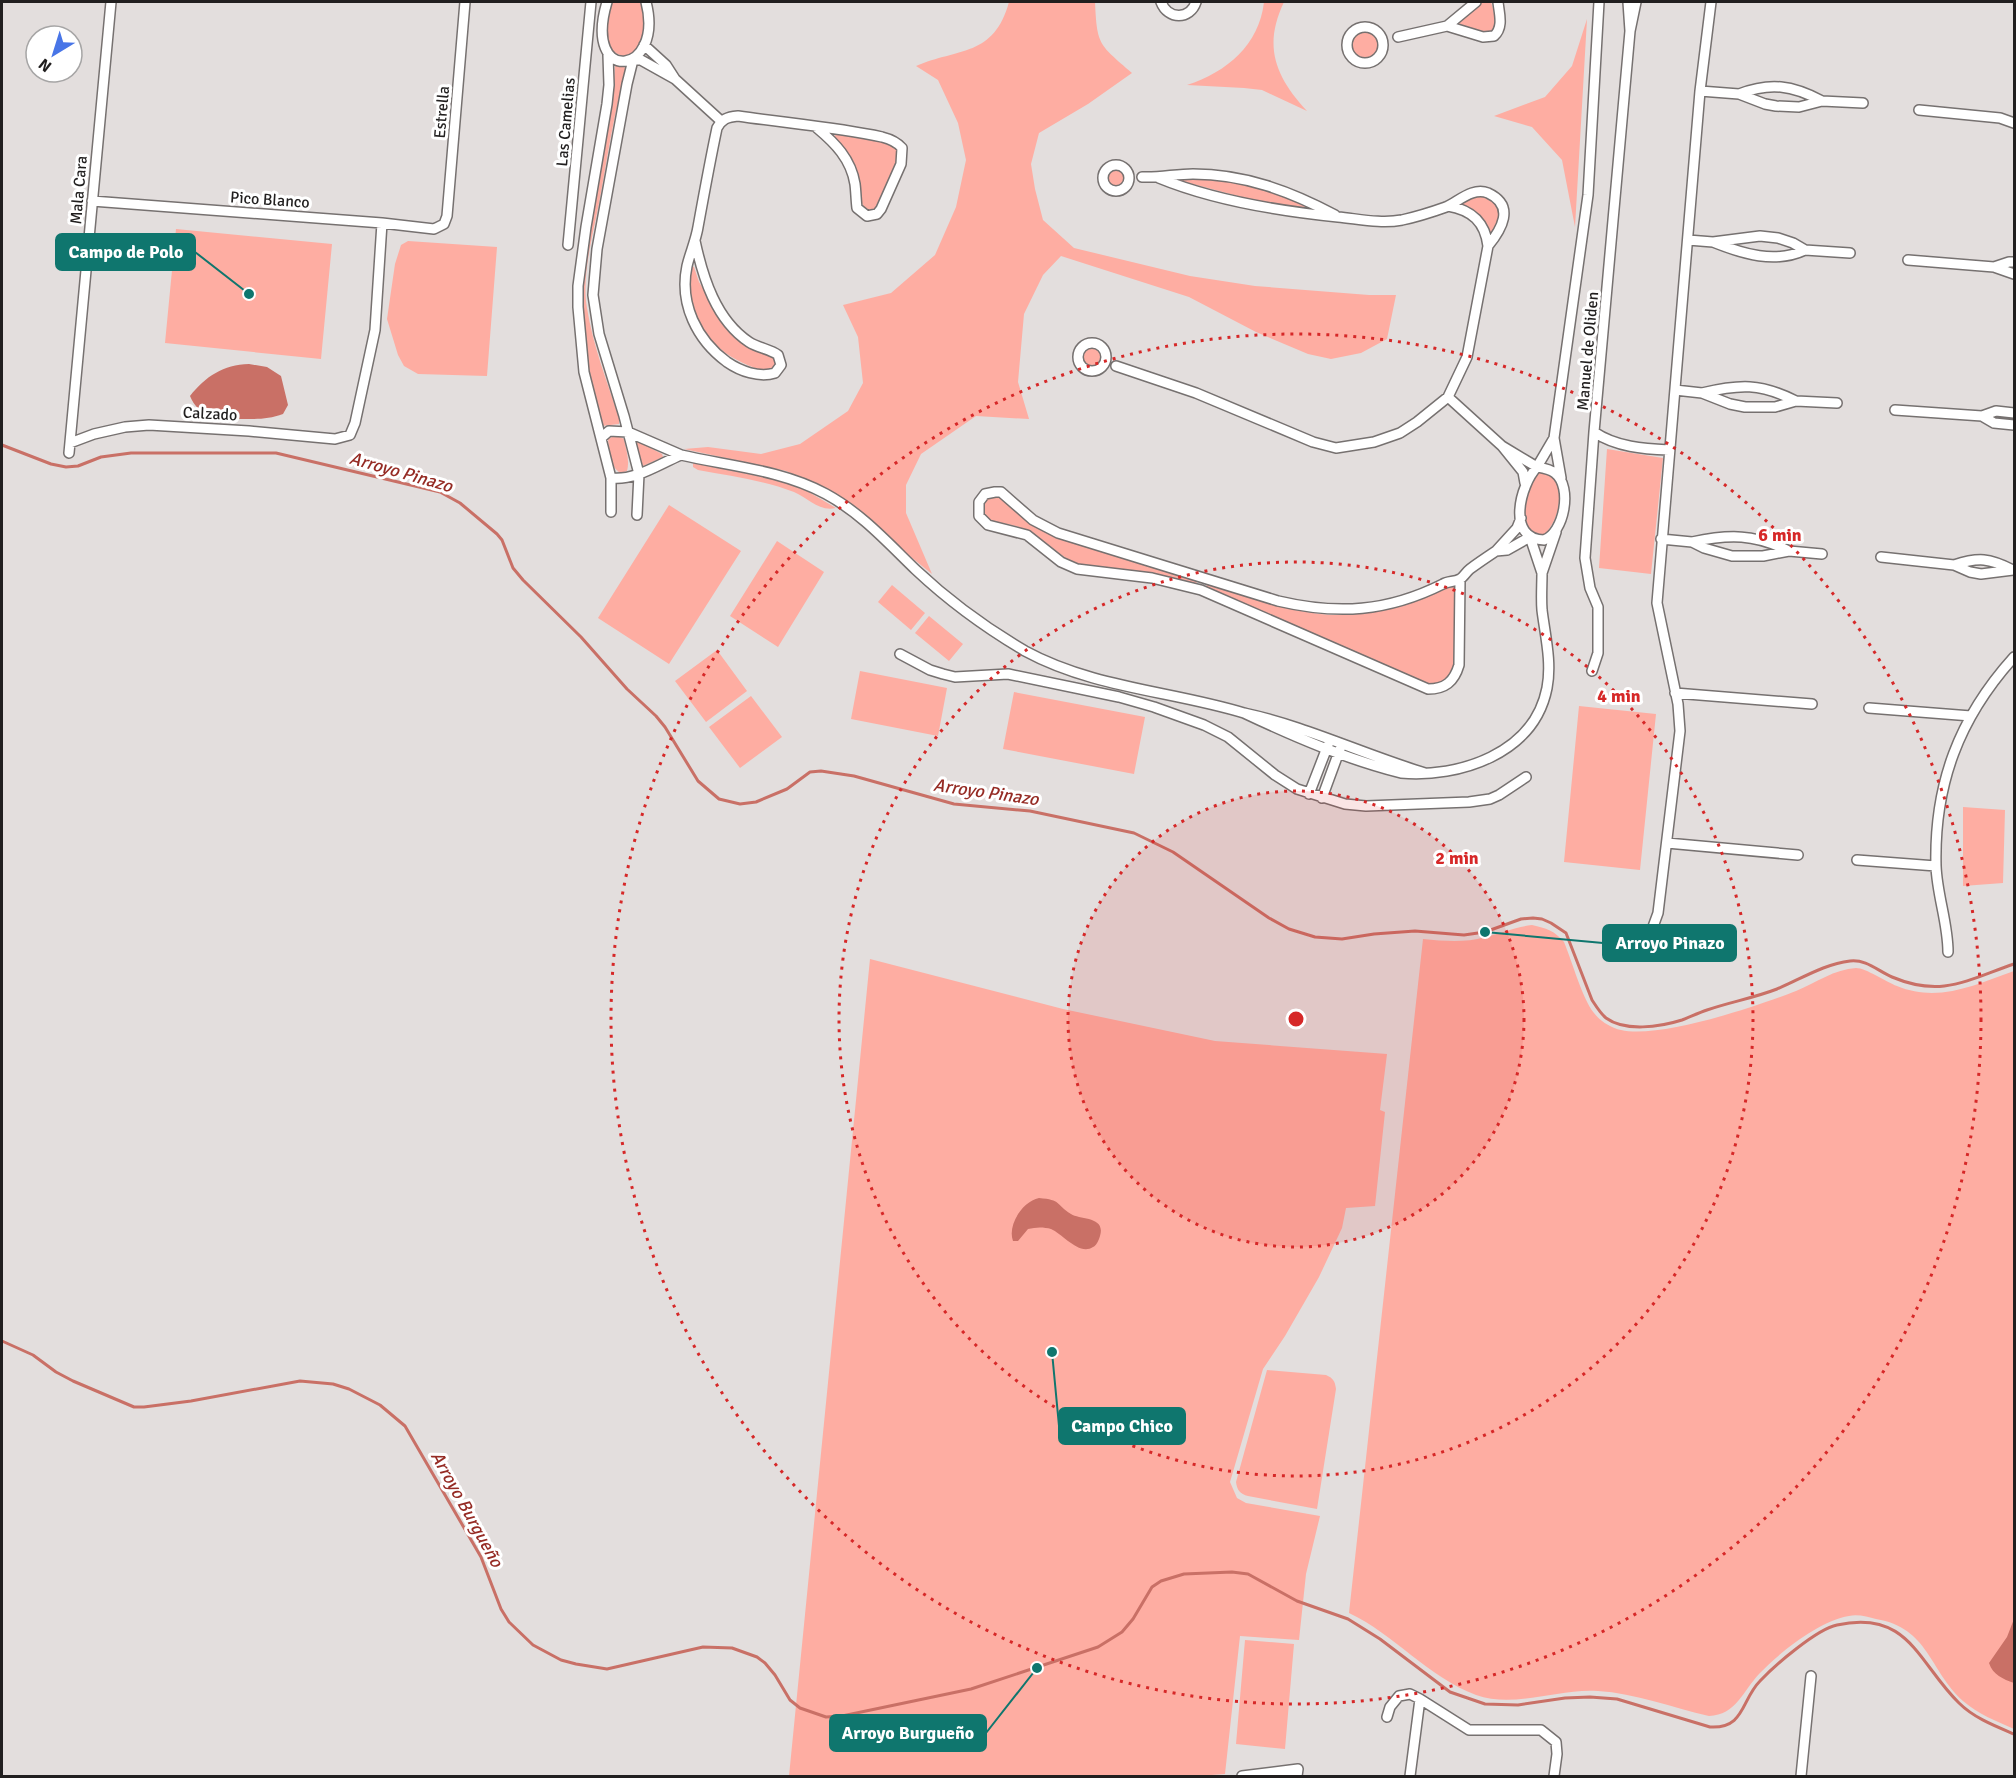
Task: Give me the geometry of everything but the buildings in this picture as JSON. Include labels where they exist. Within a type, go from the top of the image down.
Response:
[{"type":"street","name":"Mala Cara","points":[[70,448],[111,2]]},
{"type":"street","name":"Estrella","points":[[444,224],[447,216],[465,2]]},
{"type":"street","name":"Las Camelias","points":[[568,245],[591,2]]},
{"type":"street","points":[[607,2],[602,27],[608,55],[608,95],[586,227],[578,286],[578,307],[584,372],[611,478],[610,512]]},
{"type":"street","points":[[637,515],[639,474],[599,334],[593,295],[597,249],[627,84],[633,60],[644,45],[647,32],[647,6],[652,2]]},
{"type":"street","points":[[1161,2],[1165,10],[1176,16],[1188,13],[1196,2]]},
{"type":"street","points":[[1382,50],[1398,37],[1447,26],[1476,2]]},
{"type":"street","points":[[1447,26],[1482,37],[1494,36],[1500,30],[1498,2]]},
{"type":"street","points":[[1542,573],[1563,513],[1564,501],[1554,438],[1588,195],[1599,2]]},
{"type":"street","name":"Manuel de Oliden","points":[[1628,2],[1630,31]]},
{"type":"street","name":"Manuel de Oliden","points":[[1592,670],[1598,652],[1598,607],[1590,588],[1585,558],[1630,31],[1636,2]]},
{"type":"street","points":[[1646,946],[1658,913],[1680,731],[1676,693],[1657,603],[1700,91],[1711,2]]},
{"type":"street","points":[[1378,32],[1383,41],[1382,50],[1379,56],[1369,63],[1357,61],[1348,52],[1348,40],[1355,30],[1367,27],[1398,37]]},
{"type":"street","points":[[644,45],[666,65],[675,79]]},
{"type":"street","points":[[608,55],[619,62],[641,60],[675,79],[721,121]]},
{"type":"street","points":[[1739,94],[1754,88],[1780,87],[1797,90],[1822,101]]},
{"type":"street","points":[[1700,91],[1739,94],[1776,106],[1799,107],[1822,101],[1863,103]]},
{"type":"street","points":[[1919,110],[2000,117],[2014,114]]},
{"type":"street","points":[[695,241],[705,278],[721,313],[747,341],[778,355],[781,365],[775,374],[765,376],[753,374],[731,364],[709,345],[693,322],[686,295],[687,265],[695,241],[717,128],[727,117],[738,116],[883,138],[895,141],[902,148],[901,164],[877,214],[867,216],[857,208],[855,184],[849,164],[838,147],[817,128]]},
{"type":"street","points":[[2000,117],[2014,123]]},
{"type":"street","points":[[1142,177],[1121,191],[1112,191],[1103,182],[1104,172],[1111,166],[1120,165],[1142,177],[1218,175],[1248,180],[1295,195],[1337,217]]},
{"type":"street","points":[[1128,171],[1130,178],[1128,185]]},
{"type":"street","points":[[1159,177],[1176,185],[1268,208],[1367,220],[1401,220],[1448,206],[1462,197],[1480,192],[1487,193],[1500,203],[1504,215],[1500,230],[1488,246]]},
{"type":"street","name":"Pico Blanco","points":[[92,201],[434,229],[444,224]]},
{"type":"street","points":[[1116,366],[1100,346],[1092,343],[1083,346],[1078,354],[1083,367],[1091,371],[1116,366],[1196,393],[1301,439],[1336,447],[1374,442],[1400,433],[1448,397],[1467,357],[1488,246],[1484,228],[1474,216],[1460,208],[1448,206]]},
{"type":"street","name":"Calzado","points":[[70,448],[94,434],[149,424],[249,430],[335,439],[350,435],[355,423],[375,330],[382,223]]},
{"type":"street","points":[[1688,240],[1713,242],[1760,236],[1785,240],[1805,250],[1850,253]]},
{"type":"street","points":[[1713,242],[1741,253],[1757,256],[1792,256],[1805,250]]},
{"type":"street","points":[[1908,260],[1994,267],[2014,274]]},
{"type":"street","points":[[1994,267],[2014,262]]},
{"type":"street","points":[[1100,368],[1105,362],[1105,354]]},
{"type":"street","points":[[1702,393],[1737,386],[1752,386],[1767,388],[1796,401]]},
{"type":"street","points":[[1675,390],[1702,393],[1730,404],[1745,406],[1775,407],[1796,401],[1837,403]]},
{"type":"street","points":[[1448,397],[1502,446],[1523,472],[1526,483]]},
{"type":"street","points":[[1895,411],[1982,416],[1996,411],[2014,413]]},
{"type":"street","points":[[1982,416],[1994,423],[2014,425]]},
{"type":"street","points":[[600,438],[609,431],[628,432],[681,455],[788,478],[826,494],[866,521],[916,570],[965,611],[1008,640],[1045,661],[1098,679],[1270,718],[1328,745],[1401,773],[1425,773],[1465,768],[1489,759],[1519,738],[1535,717],[1545,696],[1549,661],[1542,608],[1542,573],[1530,537]]},
{"type":"street","points":[[1594,432],[1621,444],[1645,449],[1670,450]]},
{"type":"street","points":[[1460,579],[1459,665],[1450,682],[1437,689],[1418,686],[1201,590],[1168,581],[1089,571],[1068,565],[1027,535],[988,525],[980,516],[979,502],[985,494],[1001,492],[1042,526],[1278,601],[1330,611],[1351,610],[1395,604],[1415,598],[1446,582],[1460,579],[1467,571],[1496,550],[1518,528],[1522,495],[1526,483],[1554,438]]},
{"type":"street","points":[[1502,446],[1537,467],[1551,470],[1561,481]]},
{"type":"street","points":[[611,478],[618,479],[639,474],[681,455]]},
{"type":"street","points":[[1521,518],[1526,533],[1536,540],[1550,538],[1557,531]]},
{"type":"street","points":[[1661,539],[1692,542],[1738,536],[1756,538],[1789,551]]},
{"type":"street","points":[[1496,550],[1507,550],[1530,537]]},
{"type":"street","points":[[1692,542],[1732,555],[1763,556],[1789,551],[1822,554]]},
{"type":"street","points":[[1881,557],[1954,565],[1981,574],[2014,570]]},
{"type":"street","points":[[1954,565],[1985,559],[2014,570]]},
{"type":"street","points":[[1201,590],[1206,578]]},
{"type":"street","points":[[900,654],[930,670],[955,677],[1008,674],[1119,696],[1154,707],[1204,725],[1228,737],[1287,783],[1322,798],[1366,806],[1469,802],[1499,795],[1527,777]]},
{"type":"street","points":[[1948,952],[1948,937],[1939,900],[1936,866],[1938,819],[1944,777],[1971,716],[1989,687],[2014,657]]},
{"type":"street","points":[[1676,693],[1812,704]]},
{"type":"street","points":[[1869,708],[1971,716]]},
{"type":"street","points":[[1309,794],[1328,745]]},
{"type":"street","points":[[1322,798],[1340,749]]},
{"type":"street","points":[[1667,843],[1798,855]]},
{"type":"street","points":[[1857,860],[1936,866]]},
{"type":"street","points":[[1801,1776],[1811,1676]]},
{"type":"street","points":[[1387,1718],[1390,1707],[1399,1696],[1410,1695],[1469,1730],[1541,1730],[1556,1742],[1554,1776]]},
{"type":"street","points":[[1410,1776],[1420,1699]]},
{"type":"street","points":[[1242,1776],[1298,1769],[1297,1776]]},
{"type":"shaded area","points":[[610,2],[642,2],[643,41],[630,57],[613,51],[609,45],[607,29]]},
{"type":"shaded area","points":[[1009,2],[1095,2],[1097,28],[1102,43],[1132,73],[1088,104],[1039,133],[1031,164],[1043,220],[1074,248],[1190,276],[1255,286],[1396,295],[1387,339],[1361,353],[1331,359],[1308,354],[1256,332],[1189,297],[1061,256],[1043,275],[1024,314],[1018,382],[1029,419],[976,416],[921,454],[906,485],[906,513],[932,574],[827,490],[786,471],[684,449],[708,447],[761,454],[800,444],[848,411],[863,383],[858,337],[843,305],[891,293],[935,255],[956,207],[966,160],[958,123],[938,80],[916,66],[973,48],[984,42],[994,33]]},
{"type":"shaded area","points":[[1264,2],[1284,2],[1274,33],[1276,60],[1287,85],[1307,111],[1262,90],[1187,85],[1215,73],[1239,55],[1255,31]]},
{"type":"shaded area","points":[[1479,2],[1491,2],[1495,20],[1491,32],[1487,34],[1460,26],[1458,22]]},
{"type":"shaded area","points":[[1587,19],[1575,227],[1562,160],[1532,127],[1494,116],[1545,97],[1572,66]]},
{"type":"shaded area","points":[[1365,31],[1375,35],[1379,45],[1375,55],[1365,59],[1355,55],[1351,45],[1355,35]]},
{"type":"shaded area","points":[[615,65],[627,68],[618,100],[589,253],[586,282],[587,308],[593,336],[619,418],[619,424],[602,426],[586,354],[582,309],[587,247],[608,126]]},
{"type":"shaded area","points":[[838,133],[883,140],[897,150],[898,157],[875,209],[869,211],[862,203],[854,163],[850,155],[833,137]]},
{"type":"shaded area","points":[[1112,169],[1120,169],[1126,175],[1126,183],[1120,189],[1112,189],[1106,183],[1106,175]]},
{"type":"shaded area","points":[[1208,177],[1276,193],[1312,210],[1264,203],[1174,179]]},
{"type":"shaded area","points":[[1484,195],[1498,205],[1498,222],[1496,229],[1490,235],[1476,216],[1457,203],[1461,199]]},
{"type":"shaded area","points":[[176,229],[332,244],[321,359],[165,343]]},
{"type":"shaded area","points":[[408,241],[497,247],[487,376],[418,374],[404,366],[398,355],[387,319],[395,264],[401,245]]},
{"type":"shaded area","points":[[690,265],[694,267],[699,282],[723,320],[774,355],[777,361],[774,368],[754,368],[743,363],[729,356],[708,336],[694,310],[690,296]]},
{"type":"shaded area","points":[[1088,347],[1096,347],[1102,353],[1102,361],[1096,367],[1088,367],[1082,361],[1082,353]]},
{"type":"shaded area","points":[[249,364],[267,367],[281,376],[288,405],[283,414],[260,419],[222,418],[208,415],[193,403],[190,396],[209,377],[223,369]]},
{"type":"shaded area","points":[[616,435],[624,439],[627,455],[627,471],[621,473],[612,463],[609,449],[608,439]]},
{"type":"shaded area","points":[[637,441],[662,454],[663,457],[643,466],[635,444]]},
{"type":"shaded area","points":[[1607,449],[1663,458],[1651,574],[1599,568]]},
{"type":"shaded area","points":[[693,463],[777,480],[807,491],[836,508],[824,508],[794,492],[770,484],[698,470],[693,467]]},
{"type":"shaded area","points":[[1538,472],[1552,474],[1556,481],[1559,498],[1557,514],[1549,529],[1544,535],[1536,536],[1527,528],[1524,505],[1529,486]]},
{"type":"shaded area","points":[[996,495],[1003,498],[1031,525],[1197,582],[1194,586],[1075,564],[1026,530],[986,520],[983,512],[985,501]]},
{"type":"shaded area","points":[[669,505],[741,551],[669,664],[598,618]]},
{"type":"shaded area","points":[[777,541],[824,572],[778,647],[730,616]]},
{"type":"shaded area","points":[[1208,584],[1278,606],[1337,615],[1370,612],[1454,587],[1456,591],[1455,653],[1452,670],[1443,682],[1435,685],[1421,682],[1211,590],[1206,586]]},
{"type":"shaded area","points":[[892,585],[925,613],[911,630],[878,602]]},
{"type":"shaded area","points":[[929,616],[963,644],[949,661],[915,633]]},
{"type":"shaded area","points":[[717,650],[747,691],[706,722],[675,681]]},
{"type":"shaded area","points":[[860,671],[947,688],[938,736],[851,719]]},
{"type":"shaded area","points":[[1014,692],[1145,717],[1134,774],[1003,749]]},
{"type":"shaded area","points":[[751,696],[782,737],[740,768],[709,727]]},
{"type":"shaded area","points":[[1579,706],[1656,714],[1640,870],[1564,862]]},
{"type":"shaded area","points":[[1963,807],[2005,810],[2003,883],[1963,886]]},
{"type":"shaded area","points":[[1532,925],[1550,930],[1564,942],[1581,989],[1596,1016],[1613,1028],[1638,1032],[1709,1020],[1796,991],[1848,969],[1860,969],[1897,986],[1927,993],[1956,990],[2014,971],[2014,1729],[1981,1713],[1963,1701],[1927,1652],[1907,1631],[1894,1624],[1863,1616],[1852,1615],[1837,1619],[1813,1631],[1778,1656],[1759,1674],[1732,1707],[1718,1715],[1709,1716],[1612,1692],[1568,1692],[1506,1700],[1476,1695],[1442,1678],[1381,1632],[1349,1613],[1423,939],[1470,940]]},
{"type":"shaded area","points":[[870,959],[1063,1009],[1215,1041],[1387,1054],[1380,1110],[1385,1112],[1375,1206],[1346,1208],[1342,1228],[1319,1277],[1263,1369],[1230,1482],[1237,1498],[1246,1503],[1320,1516],[1306,1574],[1299,1640],[1240,1636],[1225,1774],[1198,1776],[789,1776]]},
{"type":"shaded area","points":[[1039,1198],[1055,1201],[1071,1214],[1096,1222],[1101,1230],[1100,1238],[1095,1245],[1082,1249],[1051,1229],[1043,1228],[1028,1229],[1018,1241],[1013,1241],[1014,1221],[1027,1204]]},
{"type":"shaded area","points":[[1267,1370],[1326,1375],[1335,1384],[1317,1509],[1248,1496],[1241,1493],[1237,1487],[1236,1482]]},
{"type":"shaded area","points":[[2014,1619],[2014,1683],[1996,1674],[1989,1663],[2007,1637]]},
{"type":"shaded area","points":[[1245,1640],[1294,1644],[1285,1749],[1236,1744]]},
{"type":"waterway","name":"Arroyo Pinazo","points":[[2,445],[51,464],[66,467],[78,466],[101,457],[131,453],[276,453],[440,492],[460,503],[497,534],[502,540],[513,568],[523,580],[581,637],[627,689],[656,716],[698,781],[719,799],[740,804],[756,802],[787,789],[810,772],[821,771],[854,776],[954,804],[1030,811],[1134,833],[1173,852],[1269,918],[1289,929],[1315,937],[1342,939],[1415,931],[1464,935],[1485,932],[1521,919],[1542,919],[1566,933],[1592,1000],[1602,1014],[1614,1022],[1633,1027],[1664,1025],[1682,1020],[1716,1007],[1768,992],[1822,969],[1850,961],[1861,962],[1892,977],[1926,986],[1968,981],[2014,964]]},
{"type":"waterway","name":"Arroyo Burgueño","points":[[2,1341],[33,1355],[73,1381],[134,1407],[191,1401],[300,1381],[333,1384],[349,1389],[380,1405],[405,1426],[481,1557],[501,1609],[509,1622],[533,1645],[561,1660],[607,1669],[703,1647],[732,1648],[757,1657],[765,1663],[790,1700],[800,1708],[826,1717],[842,1716],[971,1689],[1098,1647],[1122,1632],[1133,1619],[1152,1587],[1161,1581],[1184,1574],[1232,1572],[1248,1574],[1297,1601],[1348,1619],[1380,1639],[1450,1692],[1485,1704],[1518,1705],[1590,1697],[1617,1699],[1710,1727],[1730,1723],[1736,1718],[1760,1681],[1786,1657],[1819,1633],[1837,1625],[1861,1622],[1881,1625],[1896,1632],[1910,1643],[1945,1688],[1971,1713],[2014,1734]]},
{"type":"place","name":"Campo de Polo","points":[[249,294]]},
{"type":"place","name":"Arroyo Pinazo","points":[[1485,932]]},
{"type":"place","name":"Campo Chico","points":[[1052,1352]]},
{"type":"place","name":"Arroyo Burgueño","points":[[1037,1668]]}]
